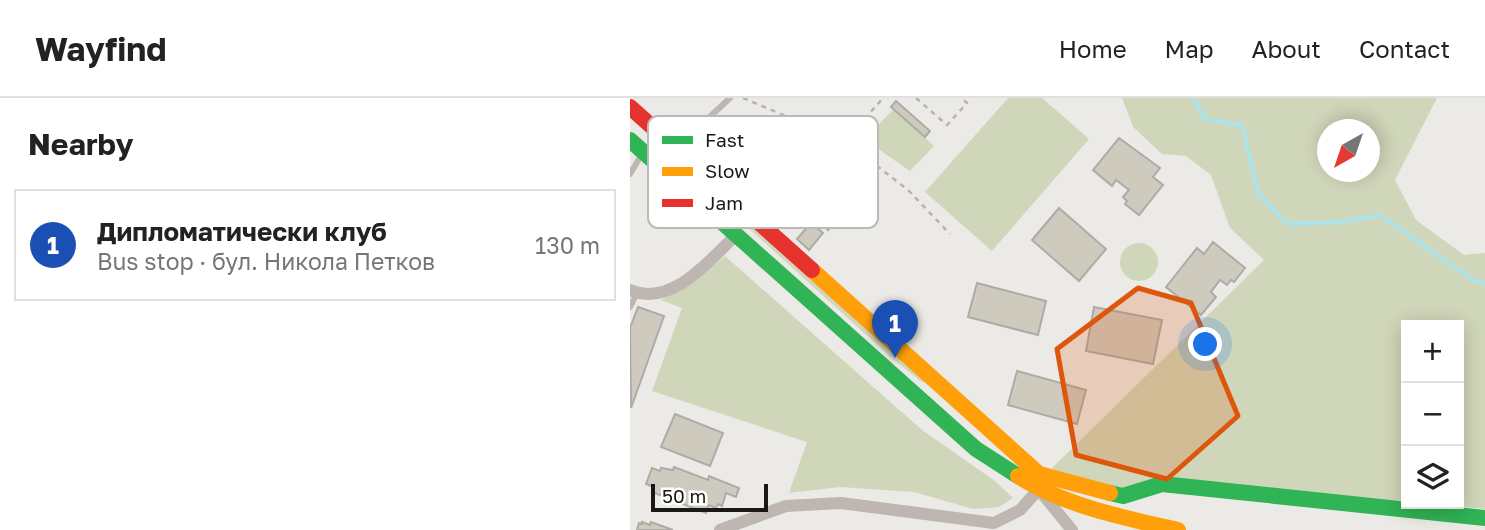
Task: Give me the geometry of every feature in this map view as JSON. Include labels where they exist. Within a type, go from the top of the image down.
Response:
[{"type":"street","points":[[630,107],[648,123]]},
{"type":"street","points":[[630,140],[648,157]]},
{"type":"street","points":[[727,228],[976,449],[1122,518],[1178,530]]},
{"type":"street","points":[[762,228],[1039,481],[1072,530]]},
{"type":"street","points":[[634,291],[653,293],[681,283],[736,236]]},
{"type":"street","points":[[1039,481],[1123,496],[1162,484],[1485,518]]},
{"type":"street","points":[[720,530],[786,506],[841,503],[994,523],[1020,510],[1039,481]]},
{"type":"lane","points":[[712,116],[730,98]]},
{"type":"lane","points":[[630,174],[643,152]]},
{"type":"lane","points":[[630,307],[634,291]]},
{"type":"path","points":[[743,98],[786,116]]},
{"type":"path","points":[[867,116],[883,98]]},
{"type":"path","points":[[916,98],[947,125],[967,103],[962,98]]},
{"type":"path","points":[[878,167],[908,190],[950,234]]},
{"type":"highlighted area","points":[[1138,288],[1191,303],[1238,416],[1167,479],[1076,455],[1057,349]]},
{"type":"green space","points":[[1008,98],[1042,98],[1089,139],[992,251],[925,192]]},
{"type":"green space","points":[[1122,98],[1437,98],[1395,180],[1416,220],[1464,255],[1485,253],[1485,509],[1464,507],[1464,320],[1401,320],[1401,501],[1117,489],[1049,471],[1264,260],[1230,228],[1211,175],[1186,156],[1162,154],[1133,127]]},
{"type":"green space","points":[[894,109],[934,146],[910,171],[878,149],[878,125]]},
{"type":"green space","points":[[748,228],[754,228],[926,379],[923,383]]},
{"type":"green space","points":[[1139,243],[1152,249],[1158,262],[1152,275],[1139,281],[1126,275],[1120,262],[1126,249]]},
{"type":"green space","points":[[725,256],[922,430],[995,481],[1013,498],[999,507],[973,509],[914,492],[840,487],[789,493],[807,442],[652,391],[682,308],[661,300],[691,284]]},
{"type":"building","points":[[896,101],[930,131],[925,137],[891,107]]},
{"type":"building","points":[[1119,138],[1160,168],[1153,177],[1163,185],[1139,215],[1125,204],[1127,201],[1123,197],[1129,190],[1116,180],[1112,186],[1093,170]]},
{"type":"building","points":[[1059,208],[1106,249],[1079,281],[1032,240]]},
{"type":"building","points":[[807,228],[817,228],[823,233],[809,250],[797,239]]},
{"type":"building","points":[[1213,242],[1245,268],[1234,282],[1231,280],[1227,285],[1220,280],[1211,292],[1216,297],[1201,315],[1166,287],[1197,248],[1204,254]]},
{"type":"building","points":[[977,283],[1046,301],[1038,335],[968,317]]},
{"type":"building","points":[[638,307],[664,316],[631,408],[630,328]]},
{"type":"building","points":[[1094,307],[1162,320],[1153,364],[1086,351]]},
{"type":"building","points":[[1017,371],[1086,390],[1077,424],[1008,405]]},
{"type":"building","points":[[675,414],[723,433],[710,466],[661,447]]},
{"type":"building","points":[[674,467],[708,480],[709,476],[739,488],[736,497],[726,493],[722,506],[718,504],[716,508],[709,505],[706,513],[652,492],[654,487],[646,484],[652,468],[660,471],[661,468],[673,470]]},
{"type":"building","points":[[642,522],[650,525],[651,522],[673,530],[637,530]]},
{"type":"waterway","points":[[1195,98],[1205,119],[1242,125],[1258,193],[1287,224],[1343,222],[1380,215],[1475,281],[1485,283]]},
{"type":"traffic: fast","points":[[630,140],[648,156]]},
{"type":"traffic: fast","points":[[729,228],[976,449],[1018,476]]},
{"type":"traffic: fast","points":[[1110,493],[1123,496],[1162,484],[1485,518]]},
{"type":"traffic: slow","points":[[812,270],[1039,474],[1110,493]]},
{"type":"traffic: slow","points":[[1018,476],[1075,503],[1116,516],[1178,530]]},
{"type":"traffic: jam","points":[[630,107],[648,123]]},
{"type":"traffic: jam","points":[[765,228],[812,270]]},
{"type":"place","name":"Дипломатически клуб","points":[[895,358]]}]
